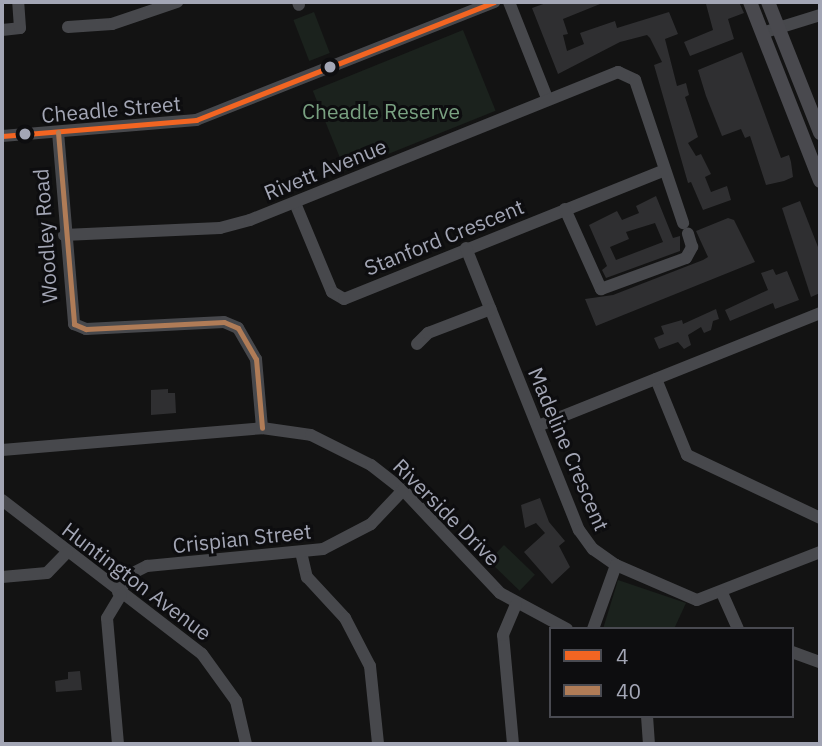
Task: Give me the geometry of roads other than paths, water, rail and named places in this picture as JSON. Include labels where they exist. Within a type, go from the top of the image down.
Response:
[{"type":"main road","points":[[750,2],[820,181]]},
{"type":"main road","points":[[768,2],[820,133]]},
{"type":"street","points":[[2,30],[20,28],[19,2]]},
{"type":"street","points":[[68,27],[112,24],[177,2]]},
{"type":"street","name":"Cheadle Street","points":[[2,136],[196,120],[494,2]]},
{"type":"street","points":[[509,2],[547,98]]},
{"type":"street","points":[[762,33],[777,26],[820,15]]},
{"type":"street","name":"Rivett Avenue","points":[[64,235],[220,228],[295,203],[547,98],[618,72],[628,73],[650,122],[662,171]]},
{"type":"street","name":"Woodley Road","points":[[58,132],[69,313],[79,328],[224,321],[246,339],[260,375],[262,429]]},
{"type":"street","points":[[565,209],[601,289],[686,258],[692,247],[662,171]]},
{"type":"street","name":"Stanford Crescent","points":[[295,203],[332,292],[344,299],[662,171]]},
{"type":"street","name":"Madeline Crescent","points":[[466,248],[579,530],[593,550],[615,565],[691,599],[703,600],[820,552]]},
{"type":"street","points":[[417,344],[428,333],[491,309]]},
{"type":"street","points":[[538,426],[820,313]]},
{"type":"street","points":[[656,379],[687,455],[820,518]]},
{"type":"street","name":"Riverside Drive","points":[[2,450],[262,429],[311,435],[350,452],[403,490],[516,605],[564,627]]},
{"type":"street","name":"Crispian Street","points":[[120,594],[133,573],[146,566],[323,550],[371,524],[403,490]]},
{"type":"street","name":"Huntington Avenue","points":[[2,500],[66,553],[202,654],[236,701],[246,744]]},
{"type":"street","points":[[301,552],[307,577],[345,618],[370,666],[378,744]]},
{"type":"street","points":[[2,577],[47,573],[66,553]]},
{"type":"street","points":[[594,627],[615,565]]},
{"type":"street","points":[[722,593],[737,627]]},
{"type":"street","points":[[118,744],[107,618],[120,594]]},
{"type":"street","points":[[513,744],[503,635],[516,605]]},
{"type":"street","points":[[794,653],[820,662]]},
{"type":"street","points":[[647,718],[649,744]]},
{"type":"park label","name":"Cheadle Reserve","points":[[381,111]]}]
